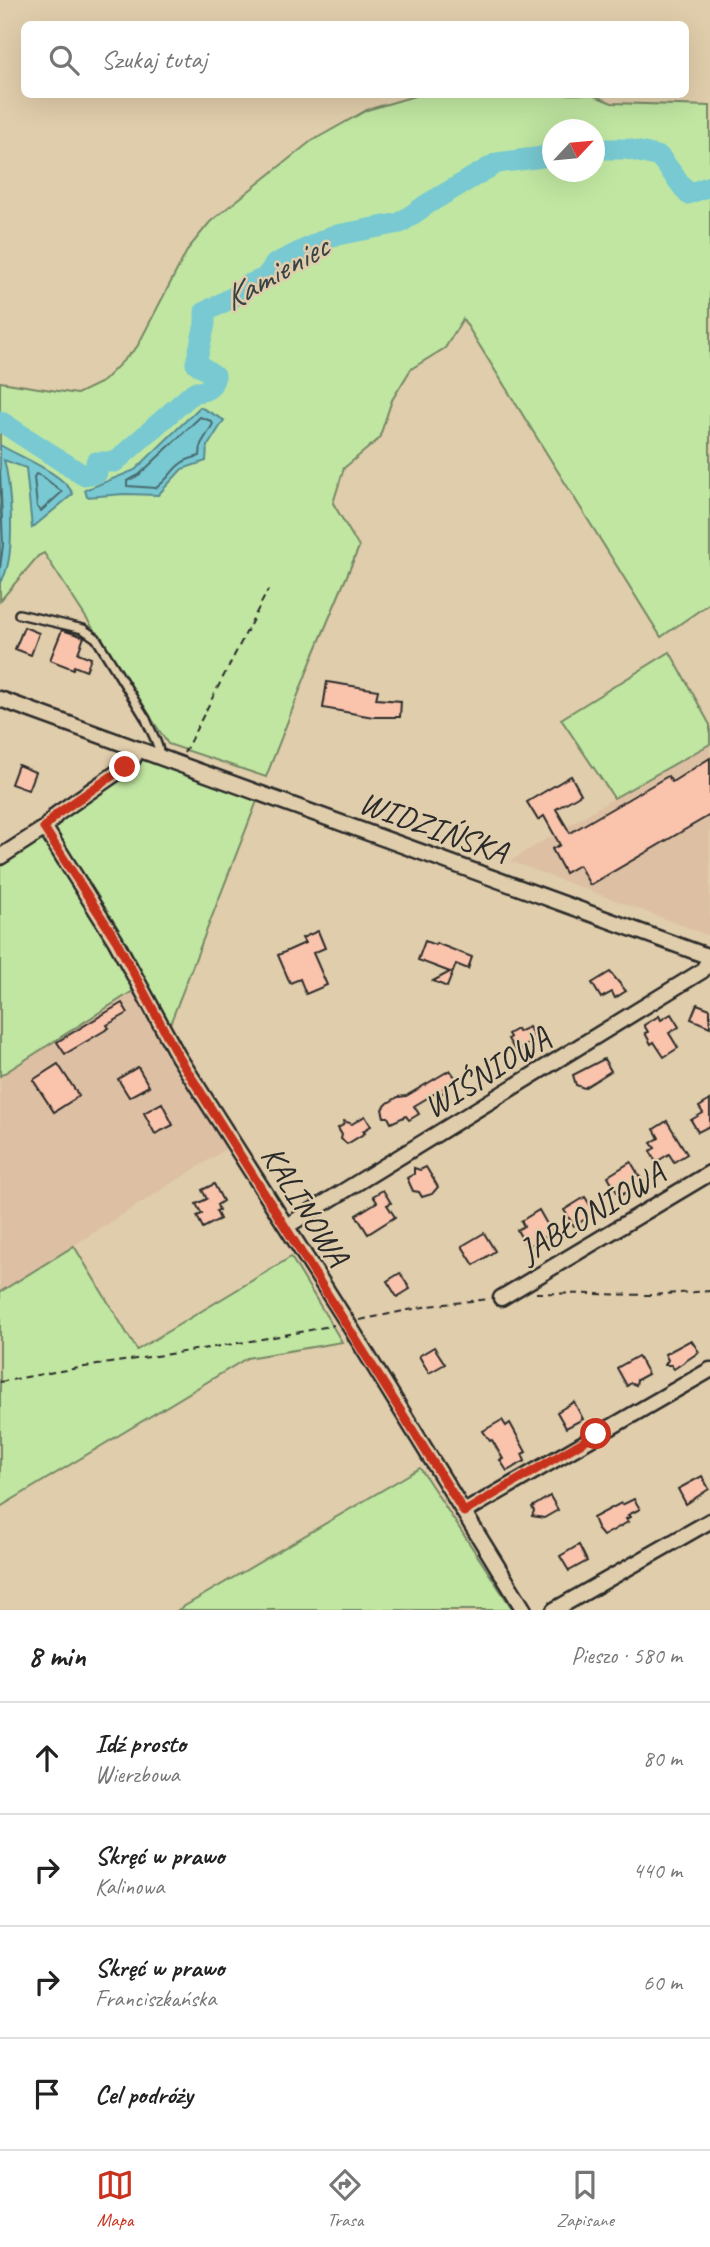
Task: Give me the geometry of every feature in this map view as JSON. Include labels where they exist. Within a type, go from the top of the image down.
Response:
[{"type":"street","name":"WIDZIŃSKA","points":[[0,698],[710,958]]},
{"type":"street","points":[[0,857],[44,828],[57,814],[125,767],[138,749]]},
{"type":"street","name":"KALINOWA","points":[[44,828],[116,940],[178,1056],[287,1226],[524,1610]]},
{"type":"street","name":"WIŚNIOWA","points":[[287,1226],[702,971],[710,958]]},
{"type":"street","name":"JABŁONIOWA","points":[[501,1298],[710,1172]]},
{"type":"street","points":[[464,1512],[710,1370]]},
{"type":"street","points":[[554,1610],[710,1521]]},
{"type":"lane","points":[[19,614],[83,629],[96,638],[146,719],[159,745],[160,757]]},
{"type":"path","points":[[179,763],[268,590]]},
{"type":"shaded area","points":[[710,744],[710,936],[510,861],[614,798]]},
{"type":"shaded area","points":[[136,989],[165,1055],[228,1148],[0,1292],[0,1076]]},
{"type":"green space","points":[[408,98],[600,98],[612,103],[710,106],[710,603],[661,637],[463,319],[445,348],[411,369],[392,400],[379,439],[344,468],[333,503],[359,547],[266,777],[168,744],[44,553],[38,556],[0,601],[0,382],[77,394],[102,382],[137,347],[188,249],[210,222],[310,142],[367,110]]},
{"type":"green space","points":[[670,652],[710,725],[710,744],[614,798],[561,719]]},
{"type":"green space","points":[[142,758],[257,801],[170,1024],[129,949],[53,830],[57,822],[133,771]]},
{"type":"green space","points":[[42,837],[136,989],[0,1076],[0,864]]},
{"type":"green space","points":[[74,1246],[137,1350],[291,1257],[342,1342],[247,1358],[0,1507],[0,1292]]},
{"type":"green space","points":[[420,1468],[513,1610],[178,1610]]},
{"type":"water","points":[[200,407],[224,420],[207,447],[206,461],[182,469],[158,495],[87,497],[85,490],[135,470]]},
{"type":"water","points":[[0,445],[51,472],[68,486],[73,494],[32,528],[26,468],[4,460],[9,486],[11,542],[9,559],[0,582]]},
{"type":"building","points":[[24,627],[39,633],[31,655],[15,649]]},
{"type":"building","points":[[62,630],[84,637],[78,653],[91,658],[86,671],[50,660]]},
{"type":"building","points":[[327,682],[378,690],[376,699],[401,701],[400,717],[373,717],[323,708]]},
{"type":"building","points":[[710,758],[710,815],[590,885],[579,865],[565,873],[552,849],[560,845],[544,816],[538,820],[527,802],[571,776],[581,794],[556,809],[570,833],[668,776],[672,782]]},
{"type":"building","points":[[18,765],[35,772],[28,790],[11,784]]},
{"type":"building","points":[[318,931],[325,948],[313,953],[327,985],[306,994],[300,979],[290,983],[278,955],[305,943],[302,938]]},
{"type":"building","points":[[425,941],[472,957],[468,969],[456,964],[447,987],[433,981],[450,972],[418,960]]},
{"type":"building","points":[[610,972],[626,991],[615,998],[612,992],[601,998],[592,983]]},
{"type":"building","points":[[122,1003],[128,1013],[107,1025],[109,1028],[65,1054],[57,1042]]},
{"type":"building","points":[[697,1004],[710,1009],[710,1027],[691,1019]]},
{"type":"building","points":[[671,1014],[679,1027],[669,1033],[678,1048],[664,1057],[654,1042],[651,1044],[644,1025],[659,1016],[661,1020]]},
{"type":"building","points":[[529,1027],[535,1039],[516,1052],[508,1034]]},
{"type":"building","points":[[604,1059],[611,1071],[584,1088],[576,1085],[573,1075]]},
{"type":"building","points":[[58,1064],[79,1096],[54,1112],[33,1080]]},
{"type":"building","points":[[138,1067],[149,1086],[129,1097],[118,1079]]},
{"type":"building","points":[[450,1070],[457,1080],[443,1088],[445,1092],[434,1094],[414,1106],[419,1114],[409,1120],[406,1116],[391,1123],[388,1117],[384,1117],[382,1109],[388,1103],[406,1096]]},
{"type":"building","points":[[710,1100],[710,1126],[698,1132],[691,1120],[703,1113],[699,1107]]},
{"type":"building","points":[[162,1103],[173,1125],[155,1134],[144,1113]]},
{"type":"building","points":[[365,1116],[371,1126],[347,1144],[341,1139],[338,1128],[344,1121],[352,1124]]},
{"type":"building","points":[[667,1121],[687,1154],[674,1162],[669,1154],[656,1162],[650,1151],[655,1148],[651,1143],[659,1138],[654,1129]]},
{"type":"building","points":[[631,1162],[644,1184],[619,1196],[608,1176]]},
{"type":"building","points":[[426,1167],[438,1187],[432,1194],[422,1197],[419,1192],[413,1191],[407,1178],[414,1174],[414,1168],[420,1170]]},
{"type":"building","points":[[214,1184],[223,1201],[217,1205],[219,1210],[216,1211],[220,1219],[203,1228],[197,1216],[202,1214],[196,1204],[207,1199],[202,1190]]},
{"type":"building","points":[[383,1190],[391,1203],[387,1205],[395,1217],[368,1234],[356,1215],[377,1202],[373,1196]]},
{"type":"building","points":[[585,1197],[595,1213],[574,1226],[564,1210]]},
{"type":"building","points":[[539,1210],[552,1233],[527,1247],[517,1230],[524,1226],[521,1221]]},
{"type":"building","points":[[484,1233],[495,1251],[474,1265],[462,1246]]},
{"type":"building","points":[[400,1273],[410,1289],[397,1297],[387,1281]]},
{"type":"building","points":[[691,1340],[699,1352],[674,1369],[671,1365],[665,1365],[668,1360],[665,1354]]},
{"type":"building","points":[[434,1347],[445,1364],[429,1373],[419,1356]]},
{"type":"building","points":[[638,1356],[648,1374],[637,1380],[636,1385],[631,1383],[627,1386],[617,1368]]},
{"type":"building","points":[[574,1402],[583,1419],[566,1428],[557,1412]]},
{"type":"building","points":[[502,1420],[506,1426],[510,1423],[526,1452],[522,1454],[525,1461],[507,1471],[492,1440],[490,1441],[483,1431]]},
{"type":"building","points":[[702,1476],[709,1489],[686,1504],[678,1489]]},
{"type":"building","points":[[550,1496],[558,1510],[544,1518],[532,1516],[532,1507]]},
{"type":"building","points":[[634,1499],[640,1509],[628,1515],[628,1522],[603,1536],[593,1518]]},
{"type":"building","points":[[579,1545],[587,1561],[569,1571],[560,1556]]},
{"type":"waterway","name":"Kamieniec","points":[[605,149],[627,149],[660,157],[688,194],[710,186]]},
{"type":"waterway","name":"Kamieniec","points":[[0,421],[83,475],[97,473],[96,462],[115,462],[194,392],[206,390],[212,384],[215,376],[196,363],[205,312],[237,295],[248,285],[265,278],[275,264],[332,236],[400,223],[497,163],[542,157]]},
{"type":"route","points":[[125,767],[57,814],[44,828],[116,940],[178,1056],[464,1512],[596,1434]]}]
